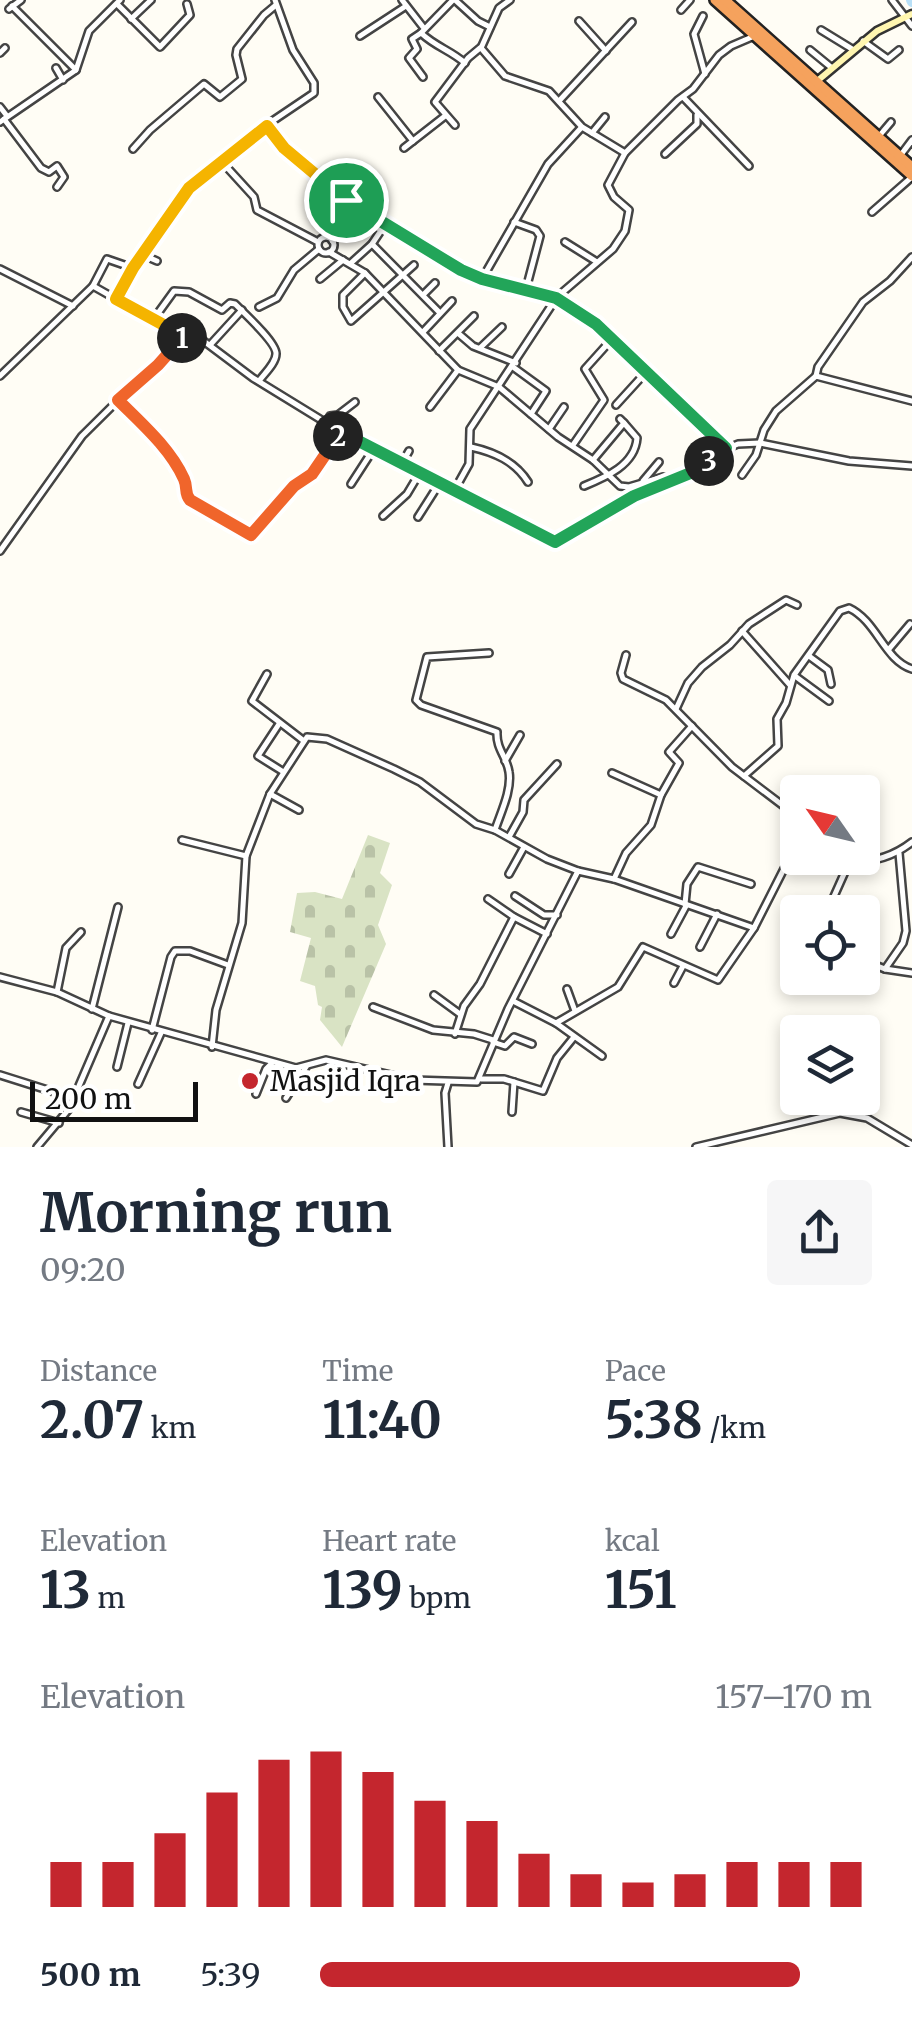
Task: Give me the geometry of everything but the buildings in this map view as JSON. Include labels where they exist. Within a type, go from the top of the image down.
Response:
[{"type":"highway","points":[[719,1],[912,176]]},
{"type":"highway","points":[[719,1],[912,166]]},
{"type":"main road","points":[[816,82],[863,41],[909,16]]},
{"type":"street","points":[[22,0],[11,8],[76,70]]},
{"type":"street","points":[[132,19],[151,0]]},
{"type":"street","points":[[423,77],[410,58],[417,50],[412,40],[454,0],[490,27]]},
{"type":"street","points":[[455,125],[435,102],[464,63],[481,48],[499,8],[509,0]]},
{"type":"street","points":[[681,10],[690,0]]},
{"type":"street","points":[[892,0],[909,16],[912,26]]},
{"type":"street","points":[[4,119],[76,70],[90,31],[118,2],[162,47],[188,21],[187,4]]},
{"type":"street","points":[[116,299],[189,188],[314,93],[316,88],[293,50],[276,2],[237,48],[242,79],[220,97],[204,84],[133,149]]},
{"type":"street","points":[[360,36],[404,3],[439,49],[452,52],[464,63]]},
{"type":"street","points":[[703,16],[694,34],[705,78]]},
{"type":"street","points":[[579,22],[606,50]]},
{"type":"street","points":[[559,101],[632,22]]},
{"type":"street","points":[[821,30],[852,49]]},
{"type":"street","points":[[454,492],[469,464],[470,430],[556,298],[613,250],[630,217],[626,205],[614,197],[608,185],[625,152],[705,78],[725,50],[755,36]]},
{"type":"street","points":[[863,41],[888,59],[900,50]]},
{"type":"street","points":[[481,48],[505,76],[539,86],[582,127],[625,152]]},
{"type":"street","points":[[810,50],[832,68]]},
{"type":"street","points":[[56,68],[63,80]]},
{"type":"street","points":[[378,97],[412,141]]},
{"type":"street","points":[[683,97],[749,166]]},
{"type":"street","points":[[0,107],[4,119],[42,168],[49,172],[59,166],[64,175],[57,187]]},
{"type":"street","points":[[665,154],[697,124],[696,112]]},
{"type":"street","points":[[404,148],[446,116]]},
{"type":"street","points":[[592,133],[605,116]]},
{"type":"street","points":[[878,138],[891,122]]},
{"type":"street","points":[[267,126],[284,148],[352,205],[440,260],[482,279],[556,298],[596,324],[726,448]]},
{"type":"street","points":[[482,279],[548,164],[582,127]]},
{"type":"street","points":[[900,156],[912,140]]},
{"type":"street","points":[[224,163],[254,197],[257,210],[365,273],[458,370],[498,388],[625,487],[663,477],[671,481]]},
{"type":"street","points":[[872,212],[912,176]]},
{"type":"street","points":[[315,194],[323,181]]},
{"type":"street","points":[[329,252],[332,241],[356,222],[352,205]]},
{"type":"street","points":[[514,222],[536,230],[540,236],[526,289]]},
{"type":"street","points":[[351,263],[372,244],[386,223]]},
{"type":"street","points":[[259,307],[277,298],[294,270],[325,237],[332,241]]},
{"type":"street","points":[[565,242],[597,262]]},
{"type":"street","points":[[372,244],[440,313]]},
{"type":"street","points":[[143,255],[157,261]]},
{"type":"street","points":[[742,475],[764,430],[786,400],[816,376],[818,367],[863,302],[912,258]]},
{"type":"street","points":[[0,376],[93,286],[107,259],[133,268]]},
{"type":"street","points":[[320,280],[343,260]]},
{"type":"street","points":[[365,273],[344,295],[343,307],[348,320],[353,322],[414,265]]},
{"type":"street","points":[[0,268],[74,306]]},
{"type":"street","points":[[423,295],[435,283]]},
{"type":"street","points":[[93,286],[184,336]]},
{"type":"street","points":[[153,320],[169,294],[182,290],[220,310],[232,303],[276,351],[259,382]]},
{"type":"street","points":[[423,332],[452,300]]},
{"type":"street","points":[[210,345],[242,310]]},
{"type":"street","points":[[438,352],[474,316]]},
{"type":"street","points":[[480,348],[502,327]]},
{"type":"street","points":[[0,551],[69,452],[184,336],[193,333],[259,382],[341,432],[558,542],[634,496],[693,472],[726,448],[760,443],[849,461],[912,466]]},
{"type":"street","points":[[459,334],[514,365],[546,391],[531,414]]},
{"type":"street","points":[[572,445],[604,400],[586,367],[612,339]]},
{"type":"street","points":[[430,406],[458,370]]},
{"type":"street","points":[[616,405],[647,371]]},
{"type":"street","points":[[816,376],[912,402]]},
{"type":"street","points":[[118,400],[168,456],[186,484],[186,498],[251,535],[294,486],[312,474],[341,432]]},
{"type":"street","points":[[327,422],[330,416],[338,415],[354,402]]},
{"type":"street","points":[[549,429],[564,408]]},
{"type":"street","points":[[584,486],[612,476],[638,442],[622,421],[593,460]]},
{"type":"street","points":[[471,446],[498,455],[528,482]]},
{"type":"street","points":[[351,484],[373,450]]},
{"type":"street","points":[[401,465],[409,451]]},
{"type":"street","points":[[641,483],[659,462]]},
{"type":"street","points":[[383,516],[408,494],[419,474]]},
{"type":"street","points":[[418,517],[439,484]]},
{"type":"street","points":[[0,533],[8,542]]},
{"type":"street","points":[[676,709],[696,674],[742,631],[786,600],[797,605]]},
{"type":"street","points":[[744,776],[778,746],[777,722],[794,676],[840,611],[849,608],[866,618],[898,662],[912,669]]},
{"type":"street","points":[[889,648],[910,624]]},
{"type":"street","points":[[742,631],[790,685]]},
{"type":"street","points":[[489,653],[427,657],[416,700],[497,732],[496,743],[510,772],[495,830]]},
{"type":"street","points":[[626,655],[623,679],[656,693],[710,747],[780,803]]},
{"type":"street","points":[[809,656],[828,670],[831,684]]},
{"type":"street","points":[[267,674],[252,701],[304,741]]},
{"type":"street","points":[[794,676],[829,702]]},
{"type":"street","points":[[279,724],[258,756],[282,771]]},
{"type":"street","points":[[614,880],[626,853],[657,814],[661,796],[679,763],[669,752],[692,726]]},
{"type":"street","points":[[505,761],[520,735]]},
{"type":"street","points":[[212,1047],[216,1010],[242,923],[246,856],[282,771],[311,736],[372,758],[420,782],[476,824],[578,872],[718,913],[754,928]]},
{"type":"street","points":[[509,837],[523,812],[524,800],[557,764]]},
{"type":"street","points":[[612,773],[661,796]]},
{"type":"street","points":[[270,794],[299,810]]},
{"type":"street","points":[[182,840],[246,856]]},
{"type":"street","points":[[880,856],[899,852],[912,842]]},
{"type":"street","points":[[510,874],[524,846]]},
{"type":"street","points":[[884,969],[903,943],[908,911],[899,852]]},
{"type":"street","points":[[670,934],[686,904],[686,884],[698,867],[750,884]]},
{"type":"street","points":[[480,1079],[493,1041],[578,872]]},
{"type":"street","points":[[556,1023],[618,986],[642,947],[718,980],[754,928],[783,875]]},
{"type":"street","points":[[515,896],[544,915],[557,915]]},
{"type":"street","points":[[488,900],[548,935]]},
{"type":"street","points":[[92,1009],[118,908]]},
{"type":"street","points":[[700,947],[718,913]]},
{"type":"street","points":[[454,1034],[460,1014],[480,984],[514,916]]},
{"type":"street","points":[[57,992],[66,948],[81,932]]},
{"type":"street","points":[[152,1030],[175,951],[190,951],[228,966]]},
{"type":"street","points":[[674,984],[682,966]]},
{"type":"street","points":[[880,967],[912,972]]},
{"type":"street","points":[[0,977],[57,992],[128,1023],[272,1063],[307,1066],[326,1060],[413,1080],[472,1084],[493,1078],[543,1090],[556,1058],[574,1037]]},
{"type":"street","points":[[567,989],[576,1011]]},
{"type":"street","points":[[434,995],[460,1014]]},
{"type":"street","points":[[513,1001],[556,1023],[602,1056]]},
{"type":"street","points":[[373,1007],[432,1030],[474,1034],[505,1046],[514,1037],[532,1044]]},
{"type":"street","points":[[36,1147],[58,1123],[73,1098],[109,1016]]},
{"type":"street","points":[[117,1067],[128,1023]]},
{"type":"street","points":[[138,1084],[161,1033]]},
{"type":"street","points":[[256,1094],[272,1063]]},
{"type":"street","points":[[277,1088],[288,1066]]},
{"type":"street","points":[[286,1098],[307,1066]]},
{"type":"street","points":[[0,1075],[37,1090],[73,1098]]},
{"type":"street","points":[[512,1112],[514,1082]]},
{"type":"street","points":[[448,1083],[448,1147]]},
{"type":"street","points":[[21,1112],[58,1123]]},
{"type":"street","points":[[696,1147],[840,1113],[867,1118],[912,1146]]},
{"type":"green space","points":[[368,835],[390,843],[380,873],[392,885],[378,925],[386,944],[342,1047],[320,1020],[322,1007],[318,1005],[315,986],[300,981],[311,938],[290,932],[297,893],[315,892],[342,899]]},
{"type":"place","name":"Masjid Iqra","points":[[250,1081]]},
{"type":"route","points":[[267,126],[284,148],[346,200],[440,260],[482,279],[556,298],[596,324],[726,448],[693,472],[634,496],[558,542],[476,504],[341,432],[312,474],[294,486],[251,535],[190,500],[185,496],[184,478],[157,440],[118,400],[184,336],[116,299],[189,188],[267,126]]}]
